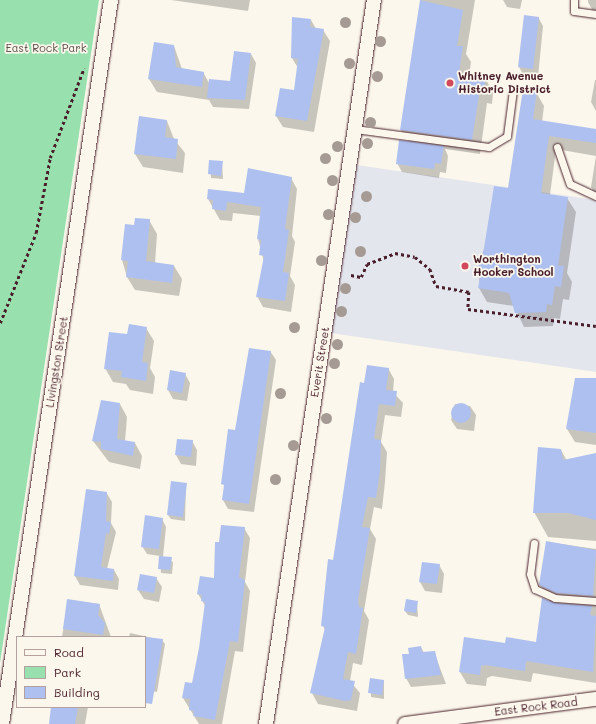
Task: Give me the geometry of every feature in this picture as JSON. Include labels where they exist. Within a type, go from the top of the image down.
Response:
[{"type":"street","name":"Livingston Street","points":[[2,724],[111,0]]},
{"type":"street","name":"Everit Street","points":[[266,724],[374,0]]},
{"type":"street","name":"East Rock Road","points":[[405,724],[596,699]]},
{"type":"lane","points":[[574,0],[574,11],[596,14]]},
{"type":"lane","points":[[355,129],[489,147],[507,136],[513,90]]},
{"type":"lane","points":[[557,147],[570,184],[596,196]]},
{"type":"lane","points":[[534,543],[530,574],[535,589],[555,598],[596,601]]},
{"type":"path","points":[[0,323],[36,233],[50,158],[85,64]]},
{"type":"path","points":[[351,275],[361,277],[367,264],[395,253],[414,257],[430,269],[436,286],[469,292],[468,309],[596,326]]},
{"type":"shaded area","name":"Worthington Hooker School","points":[[350,164],[596,200],[596,372],[324,332]]},
{"type":"green space","name":"East Rock Park","points":[[0,0],[99,0],[0,663]]},
{"type":"building","points":[[420,0],[463,10],[457,46],[463,46],[459,73],[486,77],[484,90],[480,89],[472,140],[400,130]]},
{"type":"building","points":[[524,15],[539,17],[533,69],[518,67]]},
{"type":"building","points":[[292,17],[311,19],[310,27],[324,29],[307,121],[275,116],[280,88],[294,90],[298,59],[291,58]]},
{"type":"building","points":[[154,42],[174,45],[176,67],[204,72],[202,87],[148,79]]},
{"type":"building","points":[[234,51],[251,53],[245,100],[207,98],[209,79],[230,81]]},
{"type":"building","points":[[523,89],[537,91],[533,119],[596,129],[596,143],[549,136],[541,193],[568,197],[558,266],[564,266],[561,287],[555,286],[552,305],[547,304],[546,312],[515,313],[509,293],[478,288],[481,273],[477,270],[483,254],[494,186],[508,188]]},
{"type":"building","points":[[139,116],[167,120],[165,137],[178,139],[176,159],[134,154]]},
{"type":"building","points":[[399,140],[444,146],[441,164],[435,163],[434,169],[396,164]]},
{"type":"building","points":[[209,160],[223,161],[221,176],[208,174]]},
{"type":"building","points":[[248,168],[292,177],[285,229],[289,230],[283,272],[289,273],[285,301],[256,297],[264,256],[259,255],[261,240],[257,239],[261,207],[227,202],[226,211],[212,209],[213,200],[207,199],[208,189],[244,193]]},
{"type":"building","points":[[135,218],[150,219],[146,261],[174,265],[172,283],[126,277],[128,261],[121,260],[125,224],[134,225]]},
{"type":"building","points":[[129,324],[147,327],[142,362],[148,363],[146,381],[121,377],[122,371],[104,369],[109,332],[127,334]]},
{"type":"building","points":[[249,348],[271,351],[249,504],[222,500],[224,485],[221,484],[228,429],[235,430]]},
{"type":"building","points":[[367,365],[389,368],[386,390],[397,391],[395,406],[379,404],[374,439],[381,440],[380,471],[376,498],[368,497],[362,527],[370,528],[358,600],[359,607],[363,608],[356,654],[348,652],[343,679],[355,681],[351,700],[345,701],[310,693],[325,627],[321,626],[328,559],[333,560],[360,382],[364,383]]},
{"type":"building","points":[[170,370],[186,373],[182,393],[167,390]]},
{"type":"building","points":[[575,378],[596,378],[596,433],[566,429]]},
{"type":"building","points":[[101,400],[120,403],[117,439],[135,442],[133,456],[101,449],[101,442],[92,441]]},
{"type":"building","points":[[461,403],[468,406],[471,413],[468,420],[461,423],[454,420],[451,413],[454,406]]},
{"type":"building","points":[[177,439],[193,440],[191,457],[175,455]]},
{"type":"building","points":[[538,447],[561,449],[563,460],[596,453],[596,520],[568,513],[533,513]]},
{"type":"building","points":[[171,481],[187,483],[183,517],[167,515]]},
{"type":"building","points":[[86,489],[107,492],[106,521],[111,522],[109,534],[106,533],[101,567],[114,569],[113,581],[74,576]]},
{"type":"building","points":[[145,515],[163,518],[159,549],[141,547]]},
{"type":"building","points":[[221,525],[245,527],[239,577],[245,580],[238,642],[230,641],[215,720],[193,716],[194,711],[189,710],[190,699],[182,698],[185,682],[192,683],[199,648],[205,602],[201,601],[202,595],[197,594],[200,576],[214,578],[215,542],[219,542]]},
{"type":"building","points":[[546,541],[596,550],[593,596],[556,593],[539,585]]},
{"type":"building","points":[[159,556],[172,557],[170,570],[158,569]]},
{"type":"building","points":[[422,562],[440,564],[437,584],[419,582]]},
{"type":"building","points":[[140,574],[157,577],[154,593],[137,590]]},
{"type":"building","points":[[542,598],[555,603],[592,606],[590,615],[596,616],[593,672],[526,661],[525,671],[485,665],[481,666],[480,675],[459,672],[464,637],[505,643],[506,637],[536,642]]},
{"type":"building","points":[[67,599],[100,604],[98,615],[105,623],[103,635],[63,629]]},
{"type":"building","points":[[406,599],[418,601],[416,613],[404,611]]},
{"type":"building","points":[[146,637],[163,639],[152,704],[146,703]]},
{"type":"building","points":[[421,646],[422,652],[435,651],[441,675],[405,679],[402,654],[409,654],[408,648]]},
{"type":"building","points":[[370,678],[384,680],[382,695],[368,693]]},
{"type":"building","points":[[51,708],[78,708],[75,724],[49,724]]},
{"type":"place","name":"Whitney Avenue Historic District","points":[[450,83]]},
{"type":"place","name":"Worthington Hooker School","points":[[465,266]]}]
